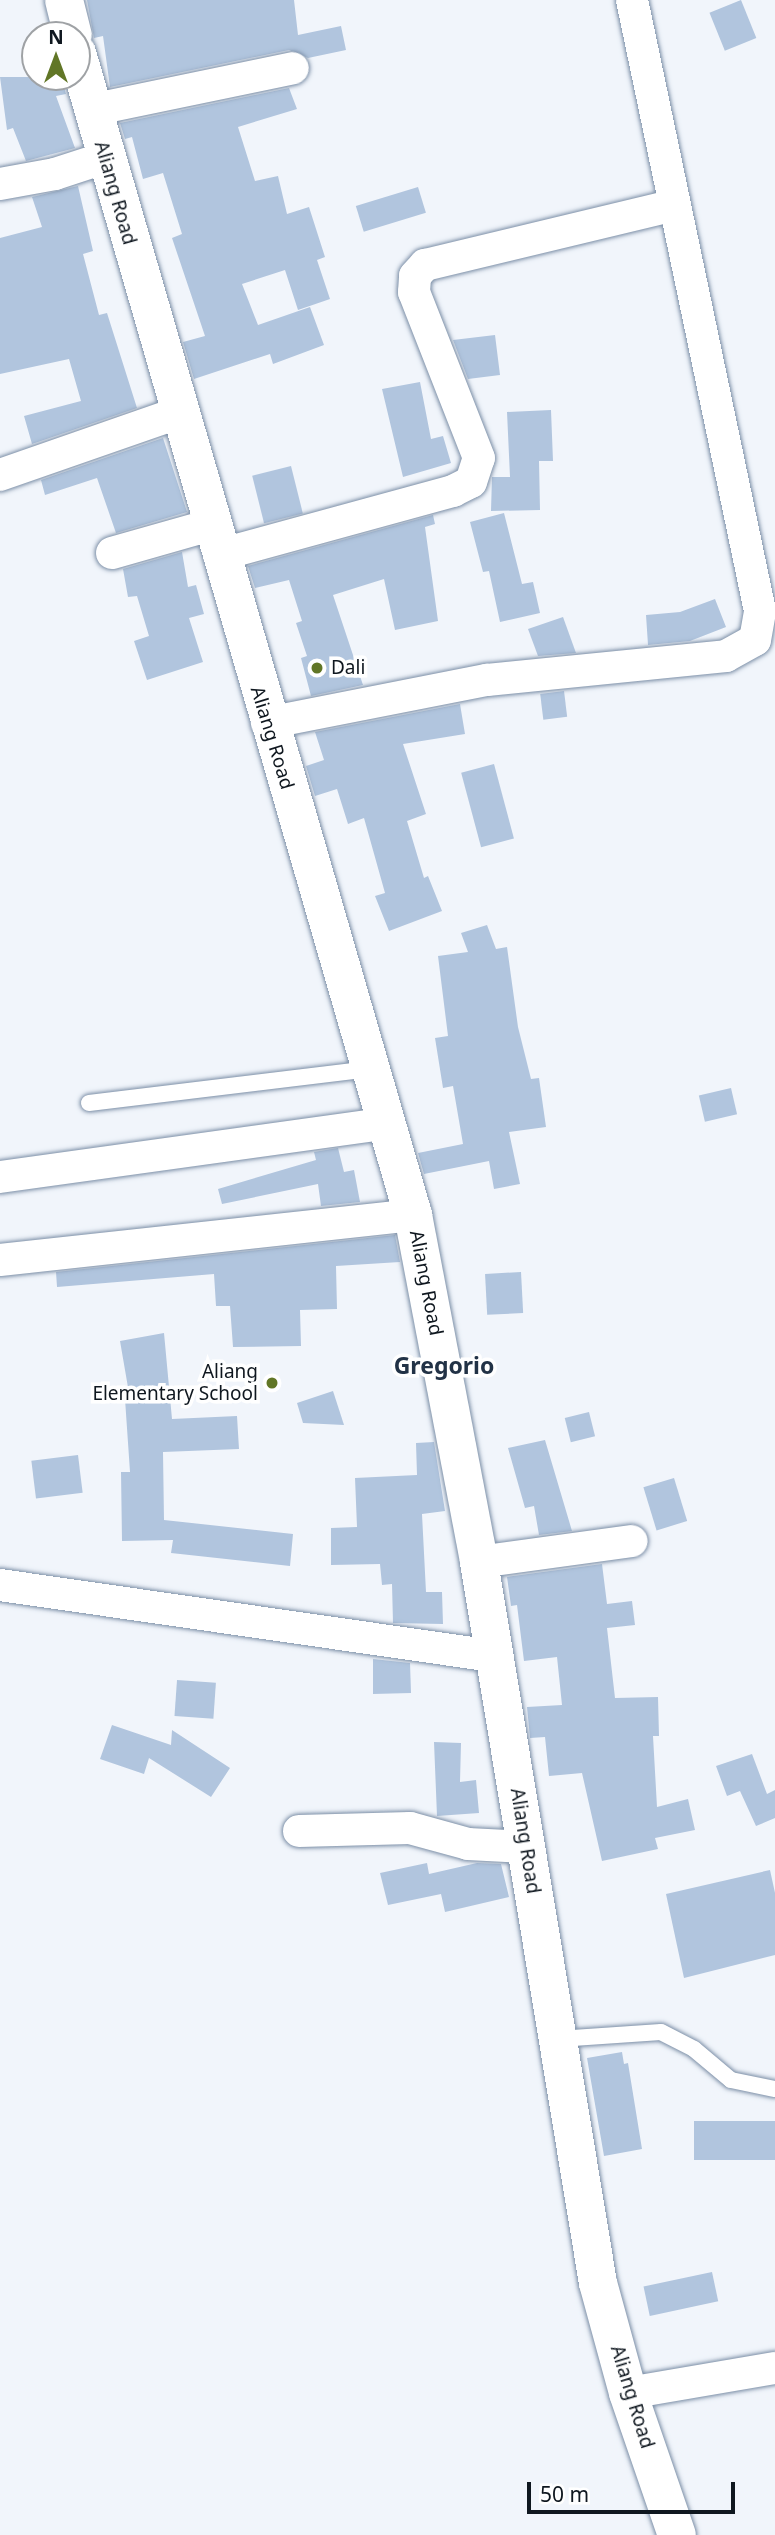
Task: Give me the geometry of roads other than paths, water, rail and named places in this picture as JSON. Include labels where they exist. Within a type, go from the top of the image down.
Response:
[{"type":"street","points":[[64,0],[69,21]]},
{"type":"street","points":[[267,723],[487,680],[726,656],[755,639],[760,611],[632,0]]},
{"type":"street","points":[[91,110],[293,68]]},
{"type":"street","name":"Aliang Road","points":[[86,91],[267,723],[388,1123],[412,1215],[479,1562],[598,2283],[628,2393],[677,2535]]},
{"type":"street","points":[[0,184],[55,174],[104,158]]},
{"type":"street","points":[[113,553],[214,540],[453,491],[471,482],[479,458],[414,292],[415,276],[425,265],[674,205]]},
{"type":"street","points":[[0,475],[178,413]]},
{"type":"street","points":[[0,1177],[388,1123]]},
{"type":"street","points":[[0,1260],[412,1215]]},
{"type":"street","points":[[479,1562],[632,1541]]},
{"type":"street","points":[[0,1585],[494,1656]]},
{"type":"street","points":[[299,1831],[410,1828],[468,1844],[526,1847]]},
{"type":"street","points":[[628,2393],[775,2368]]},
{"type":"lane","points":[[89,1103],[372,1069]]},
{"type":"lane","points":[[558,2039],[662,2032],[694,2049],[731,2080],[775,2089]]},
{"type":"place","name":"Dali","points":[[317,668]]},
{"type":"place","name":"Aliang Elementary School","points":[[272,1383]]},
{"type":"district","name":"Gregorio","points":[[444,1365]]}]
